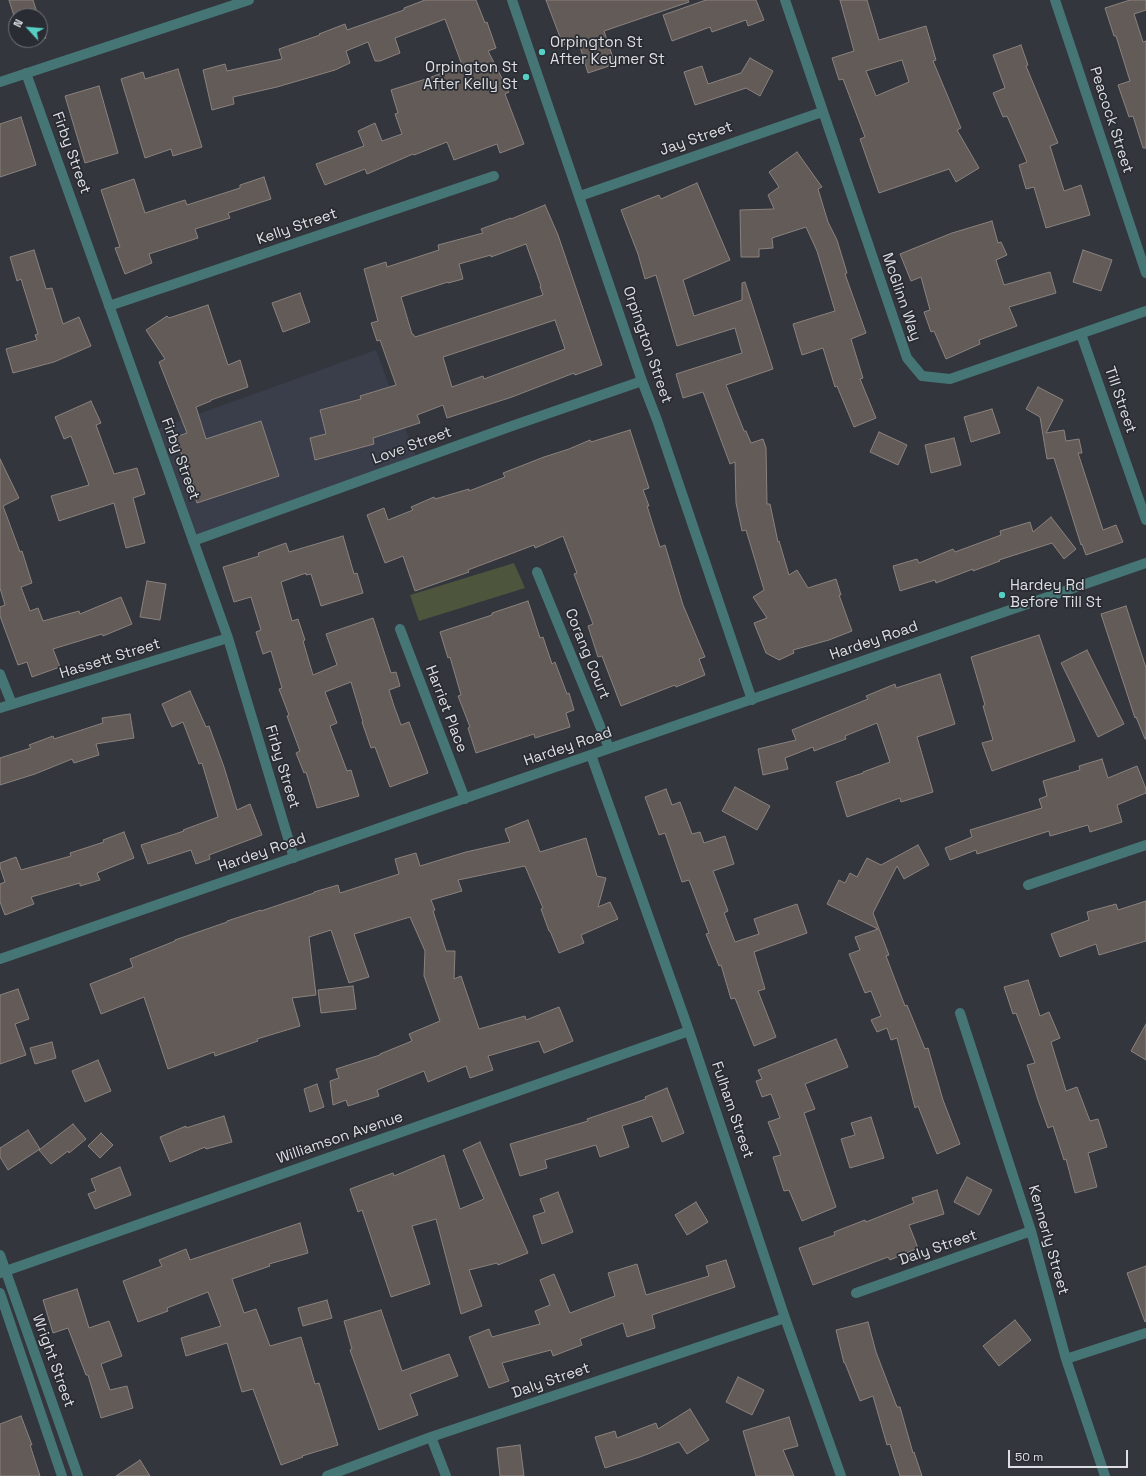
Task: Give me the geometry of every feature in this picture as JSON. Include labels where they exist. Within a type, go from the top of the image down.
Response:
[{"type":"street","points":[[0,82],[248,0]]},
{"type":"street","name":"Orpington Street","points":[[512,0],[752,700]]},
{"type":"street","name":"McGlinn Way","points":[[784,0],[907,358],[922,376],[950,379],[1146,311]]},
{"type":"street","name":"Peacock Street","points":[[1055,0],[1146,273]]},
{"type":"street","name":"Firby Street","points":[[26,73],[228,638],[294,858]]},
{"type":"street","name":"Jay Street","points":[[580,196],[822,112]]},
{"type":"street","name":"Kelly Street","points":[[109,306],[494,176]]},
{"type":"street","name":"Till Street","points":[[1081,334],[1146,520]]},
{"type":"street","name":"Love Street","points":[[193,541],[502,429],[642,381]]},
{"type":"street","name":"Hardey Road","points":[[0,959],[1146,563]]},
{"type":"street","name":"Corang Court","points":[[537,572],[609,748]]},
{"type":"street","name":"Harriet Place","points":[[400,629],[465,799]]},
{"type":"street","name":"Hassett Street","points":[[0,708],[228,638]]},
{"type":"street","points":[[0,674],[12,704]]},
{"type":"street","name":"Fulham Street","points":[[591,755],[689,1031],[785,1318],[841,1476]]},
{"type":"street","points":[[1028,885],[1146,845]]},
{"type":"street","name":"Kennerly Street","points":[[960,1013],[1031,1231],[1066,1359],[1106,1476]]},
{"type":"street","name":"Williamson Avenue","points":[[2,1272],[689,1031]]},
{"type":"street","name":"Daly Street","points":[[856,1293],[1031,1231]]},
{"type":"street","name":"Wright Street","points":[[0,1255],[2,1272],[78,1476]]},
{"type":"street","name":"Wright Street","points":[[0,1293],[62,1476]]},
{"type":"street","name":"Daly Street","points":[[327,1476],[431,1437],[785,1318]]},
{"type":"street","points":[[1066,1359],[1146,1333]]},
{"type":"street","points":[[431,1437],[446,1476]]},
{"type":"shaded area","points":[[376,350],[417,460],[193,541],[154,430]]},
{"type":"green space","points":[[514,563],[525,588],[419,621],[410,595]]},
{"type":"building","points":[[9,0],[33,0],[36,8],[12,8]]},
{"type":"building","points":[[425,0],[476,0],[485,23],[487,22],[496,48],[488,51],[509,92],[505,94],[524,144],[500,153],[497,144],[454,160],[447,142],[414,155],[413,154],[367,174],[365,169],[325,185],[316,164],[364,146],[358,131],[375,123],[382,141],[402,134],[395,114],[398,113],[391,90],[429,78],[462,65],[445,19],[395,38],[400,53],[380,61],[375,61],[368,42],[346,51],[350,63],[335,70],[277,87],[233,97],[234,104],[212,110],[203,70],[225,64],[227,71],[282,59],[279,49],[320,35],[319,34],[345,24],[347,30],[404,10],[404,8]]},
{"type":"building","points":[[546,0],[688,0],[689,2],[604,31],[615,64],[588,73],[578,40],[563,45]]},
{"type":"building","points":[[706,0],[756,0],[764,20],[748,26],[746,20],[712,32],[710,27],[672,41],[663,15]]},
{"type":"building","points":[[840,0],[867,0],[879,40],[926,26],[936,60],[933,61],[961,128],[957,130],[979,168],[956,182],[949,169],[879,193],[860,139],[865,137],[843,79],[839,80],[832,58],[854,51]],"holes":[[[902,60],[909,82],[876,96],[866,71]]]},
{"type":"building","points":[[1130,0],[1146,0],[1146,10],[1134,14],[1143,42],[1146,41],[1146,148],[1143,148],[1133,116],[1129,117],[1118,85],[1130,81],[1116,36],[1114,36],[1105,8]]},
{"type":"building","points":[[1021,45],[1028,65],[1026,66],[1058,143],[1050,146],[1064,191],[1081,185],[1090,215],[1046,228],[1034,187],[1026,189],[1019,165],[1027,162],[1007,116],[1003,117],[993,93],[1005,88],[993,55]]},
{"type":"building","points":[[750,58],[773,71],[760,96],[746,88],[695,105],[684,72],[702,66],[708,84],[741,73]]},
{"type":"building","points":[[178,69],[202,147],[173,156],[171,149],[145,158],[121,79],[143,72],[145,79]]},
{"type":"building","points":[[99,86],[118,153],[85,163],[65,96]]},
{"type":"building","points":[[21,117],[36,165],[0,177],[0,124]]},
{"type":"building","points":[[797,152],[822,187],[818,189],[828,222],[837,240],[847,273],[845,274],[866,333],[851,339],[863,378],[860,379],[876,418],[854,427],[837,386],[835,387],[823,348],[802,355],[793,324],[835,311],[817,251],[806,227],[772,238],[773,248],[759,249],[759,257],[741,257],[740,210],[774,209],[768,195],[779,187],[769,172]]},
{"type":"building","points":[[264,177],[271,199],[228,213],[230,218],[195,229],[198,238],[149,254],[152,263],[125,274],[115,248],[120,247],[101,190],[134,179],[145,213],[185,200],[187,205],[240,188],[240,185]]},
{"type":"building","points":[[697,183],[730,260],[683,280],[694,316],[742,300],[742,283],[745,282],[773,369],[726,385],[744,431],[746,431],[751,443],[763,439],[766,448],[767,504],[770,504],[778,542],[779,541],[789,575],[797,570],[808,588],[836,579],[841,595],[839,595],[852,631],[829,640],[793,650],[794,653],[779,660],[766,653],[754,623],[767,618],[753,597],[764,590],[746,530],[742,531],[736,503],[735,462],[730,464],[703,392],[683,398],[676,374],[742,353],[735,328],[677,346],[656,275],[645,279],[638,254],[621,210],[659,195],[661,199]]},
{"type":"building","points":[[545,205],[558,235],[602,365],[575,375],[574,373],[512,397],[447,418],[443,405],[417,415],[420,423],[373,438],[374,444],[315,460],[310,438],[326,434],[320,410],[361,399],[360,396],[396,385],[380,340],[377,341],[371,323],[378,321],[364,269],[386,262],[387,267],[439,250],[438,245],[483,233],[481,229]],"holes":[[[526,244],[543,295],[415,337],[412,334],[401,297],[448,282],[463,279],[459,264],[491,255],[491,257]],[[555,320],[565,349],[484,379],[483,376],[452,387],[443,357]]]},
{"type":"building","points":[[992,221],[998,243],[1001,242],[1007,255],[996,260],[1004,285],[1050,272],[1056,293],[1009,307],[1017,326],[979,340],[980,344],[946,359],[934,331],[931,332],[924,312],[930,310],[921,277],[911,281],[900,254],[952,233]]},
{"type":"building","points":[[34,250],[46,289],[52,288],[63,324],[79,317],[91,346],[54,362],[13,373],[6,349],[37,340],[35,335],[38,334],[21,279],[17,281],[10,257]]},
{"type":"building","points":[[1083,250],[1112,260],[1101,291],[1073,282]]},
{"type":"building","points":[[300,293],[310,322],[283,332],[272,303]]},
{"type":"building","points":[[208,305],[228,365],[240,360],[248,387],[196,407],[206,439],[261,421],[279,476],[197,503],[176,437],[187,433],[159,362],[165,359],[146,330],[167,316],[169,318]]},
{"type":"building","points":[[1038,387],[1063,400],[1046,433],[1064,430],[1066,441],[1079,439],[1082,453],[1078,453],[1103,530],[1116,525],[1123,542],[1086,555],[1082,544],[1081,545],[1054,458],[1047,459],[1040,417],[1026,409]]},
{"type":"building","points":[[91,401],[101,423],[96,425],[114,474],[137,468],[145,494],[133,498],[145,543],[126,548],[114,503],[59,521],[51,496],[89,485],[71,436],[64,439],[55,417]]},
{"type":"building","points":[[992,409],[1000,433],[971,442],[964,417]]},
{"type":"building","points":[[630,430],[649,488],[643,490],[649,506],[647,506],[660,547],[665,545],[683,605],[705,657],[699,659],[705,675],[676,687],[675,685],[621,706],[602,656],[598,657],[588,626],[593,624],[574,574],[577,573],[563,536],[535,548],[534,545],[468,570],[469,572],[415,591],[403,556],[385,563],[367,515],[384,508],[388,520],[413,510],[411,507],[434,497],[435,499],[469,489],[469,491],[505,477],[503,473],[544,457],[590,440],[591,442]]},
{"type":"building","points":[[879,432],[907,445],[898,465],[870,452]]},
{"type":"building","points":[[954,438],[961,465],[931,473],[925,445]]},
{"type":"building","points":[[0,459],[19,498],[3,506],[20,552],[22,551],[32,583],[21,587],[30,611],[38,608],[43,621],[79,611],[80,614],[121,597],[132,624],[103,636],[102,634],[53,649],[60,667],[32,677],[27,662],[18,665],[0,616],[0,607],[5,605],[0,588]]},
{"type":"building","points":[[1051,517],[1076,549],[1064,559],[1052,543],[999,560],[1000,561],[973,571],[973,569],[936,583],[935,580],[900,591],[893,566],[917,559],[919,563],[953,549],[955,552],[1001,535],[1000,531],[1030,522],[1033,532]]},
{"type":"building","points":[[343,536],[354,574],[357,573],[363,593],[321,606],[311,574],[306,575],[306,573],[281,582],[292,621],[298,619],[305,640],[303,641],[313,675],[337,665],[326,634],[373,618],[391,673],[396,672],[400,686],[389,690],[394,706],[401,725],[409,722],[428,773],[390,787],[375,747],[371,748],[351,682],[325,692],[337,723],[330,726],[347,771],[351,770],[359,796],[317,808],[306,772],[304,773],[296,753],[300,751],[279,689],[282,688],[271,651],[263,654],[256,632],[261,630],[251,597],[234,602],[223,567],[259,556],[258,553],[286,543],[289,552]]},
{"type":"building","points":[[147,581],[166,584],[160,620],[140,617]]},
{"type":"building","points":[[528,601],[540,638],[543,637],[552,664],[555,662],[567,694],[569,693],[574,710],[566,713],[570,727],[535,738],[534,734],[476,753],[468,728],[470,727],[458,696],[461,695],[450,657],[448,658],[440,632],[492,615],[492,613]]},
{"type":"building","points":[[1126,606],[1146,668],[1146,739],[1136,717],[1135,718],[1101,614]]},
{"type":"building","points":[[1039,635],[1075,741],[992,771],[982,743],[993,740],[983,706],[985,705],[971,657]]},
{"type":"building","points":[[1087,650],[1124,724],[1098,737],[1061,663]]},
{"type":"building","points":[[940,674],[955,724],[917,737],[933,792],[901,802],[900,798],[847,817],[836,782],[890,762],[877,723],[845,736],[846,739],[814,751],[813,747],[785,758],[788,769],[763,775],[758,749],[796,740],[792,730],[868,699],[866,696],[895,684],[896,688]]},
{"type":"building","points":[[190,691],[206,727],[209,726],[224,767],[237,810],[250,804],[262,835],[209,855],[210,859],[196,864],[191,850],[148,864],[141,845],[184,831],[183,830],[218,817],[202,763],[199,764],[183,722],[172,727],[162,704]]},
{"type":"building","points":[[130,714],[134,738],[96,744],[99,755],[74,763],[72,759],[35,774],[0,785],[0,758],[31,748],[29,745],[53,736],[54,739],[103,723],[102,718]]},
{"type":"building","points":[[1102,759],[1108,778],[1137,766],[1146,789],[1146,793],[1117,805],[1122,822],[1090,832],[1088,825],[1050,836],[1049,831],[977,854],[976,850],[950,860],[945,848],[972,837],[970,830],[1042,808],[1039,799],[1047,796],[1043,781],[1080,770],[1079,766]]},
{"type":"building","points":[[735,787],[770,806],[757,830],[722,811]]},
{"type":"building","points":[[666,789],[672,805],[680,802],[692,834],[700,832],[704,843],[725,836],[734,864],[713,871],[728,911],[724,913],[735,942],[759,934],[754,919],[797,904],[807,933],[754,952],[765,989],[758,991],[776,1037],[754,1046],[735,998],[731,999],[721,965],[719,966],[706,934],[709,933],[689,880],[682,882],[665,833],[659,835],[645,797]]},
{"type":"building","points":[[528,820],[540,852],[586,838],[597,876],[606,878],[598,907],[610,902],[618,919],[581,935],[584,943],[559,953],[541,909],[543,908],[525,866],[458,880],[462,891],[431,900],[435,910],[433,911],[446,951],[455,951],[454,979],[461,976],[479,1029],[525,1016],[526,1020],[559,1007],[573,1041],[544,1053],[539,1041],[488,1056],[493,1070],[470,1078],[466,1066],[428,1082],[424,1071],[377,1090],[379,1096],[348,1106],[346,1100],[333,1105],[330,1081],[339,1078],[336,1069],[380,1055],[412,1041],[409,1034],[440,1021],[424,976],[425,951],[410,917],[354,934],[369,977],[349,983],[331,930],[309,937],[316,995],[292,998],[300,1026],[257,1039],[258,1041],[215,1056],[214,1052],[168,1069],[144,997],[101,1014],[90,984],[133,967],[130,959],[175,940],[227,921],[261,911],[314,892],[338,885],[340,893],[399,874],[395,859],[416,853],[420,866],[466,852],[510,842],[505,829]]},
{"type":"building","points":[[124,832],[134,858],[97,873],[100,880],[80,886],[80,883],[31,897],[34,904],[5,915],[0,902],[0,884],[5,882],[0,863],[16,857],[21,870],[71,856],[70,853],[104,842],[103,840]]},
{"type":"building","points":[[918,845],[929,865],[904,879],[897,866],[873,913],[889,955],[886,956],[905,1006],[907,1005],[925,1049],[928,1048],[943,1100],[960,1144],[937,1154],[918,1106],[915,1108],[897,1038],[891,1040],[887,1028],[877,1032],[871,1020],[881,1016],[871,991],[865,993],[849,954],[860,950],[855,937],[878,929],[827,904],[839,880],[845,883],[850,873],[857,877],[867,858],[881,865]]},
{"type":"building","points":[[1146,901],[1146,941],[1099,955],[1096,944],[1060,957],[1051,934],[1089,920],[1087,912],[1116,904],[1118,910]]},
{"type":"building","points":[[1028,980],[1040,1016],[1049,1012],[1060,1038],[1051,1042],[1066,1091],[1077,1087],[1090,1121],[1098,1119],[1107,1147],[1088,1153],[1097,1187],[1075,1193],[1066,1159],[1064,1160],[1053,1126],[1048,1128],[1038,1100],[1027,1065],[1035,1063],[1016,1013],[1013,1014],[1004,987]]},
{"type":"building","points":[[353,986],[356,1009],[321,1013],[318,990]]},
{"type":"building","points":[[18,989],[29,1019],[15,1024],[26,1055],[0,1064],[0,995]]},
{"type":"building","points":[[1146,1024],[1146,1060],[1131,1051]]},
{"type":"building","points":[[836,1039],[848,1067],[805,1084],[815,1109],[804,1113],[836,1207],[802,1221],[789,1190],[784,1191],[773,1157],[781,1155],[768,1122],[780,1118],[771,1094],[762,1097],[756,1081],[762,1079],[758,1070]]},
{"type":"building","points":[[52,1042],[56,1058],[35,1064],[30,1048]]},
{"type":"building","points":[[98,1060],[111,1091],[85,1102],[72,1071]]},
{"type":"building","points":[[317,1084],[324,1107],[310,1112],[304,1089]]},
{"type":"building","points":[[667,1088],[684,1133],[662,1142],[652,1116],[622,1126],[629,1147],[600,1157],[596,1145],[545,1160],[547,1168],[520,1176],[510,1144],[588,1121],[587,1119],[646,1099],[645,1097]]},
{"type":"building","points":[[224,1116],[232,1142],[206,1149],[205,1147],[170,1162],[160,1137],[186,1126],[186,1128]]},
{"type":"building","points":[[871,1117],[884,1158],[850,1168],[841,1139],[855,1135],[851,1123]]},
{"type":"building","points":[[73,1124],[86,1139],[69,1153],[68,1151],[51,1164],[39,1150]]},
{"type":"building","points":[[28,1130],[40,1149],[8,1170],[0,1157],[0,1148]]},
{"type":"building","points":[[101,1133],[113,1145],[100,1158],[88,1146]]},
{"type":"building","points":[[480,1142],[528,1253],[498,1265],[497,1263],[469,1270],[482,1306],[461,1314],[436,1219],[412,1226],[430,1284],[391,1297],[362,1210],[358,1212],[350,1189],[393,1173],[394,1176],[444,1155],[460,1209],[484,1199],[463,1150]]},
{"type":"building","points":[[120,1167],[131,1195],[95,1209],[88,1194],[96,1191],[91,1179]]},
{"type":"building","points":[[967,1177],[992,1190],[979,1215],[954,1202]]},
{"type":"building","points":[[937,1190],[944,1214],[909,1225],[918,1248],[890,1260],[888,1257],[813,1285],[799,1248],[835,1235],[834,1232],[865,1220],[866,1222],[914,1203],[912,1198]]},
{"type":"building","points":[[558,1192],[573,1232],[542,1244],[533,1216],[545,1212],[540,1199]]},
{"type":"building","points":[[696,1202],[708,1222],[687,1235],[675,1215]]},
{"type":"building","points":[[300,1223],[308,1253],[269,1264],[270,1266],[232,1279],[244,1313],[256,1309],[270,1346],[301,1337],[315,1384],[319,1383],[338,1445],[302,1456],[303,1457],[281,1465],[253,1389],[242,1392],[227,1343],[186,1356],[181,1338],[221,1326],[208,1292],[167,1308],[168,1311],[138,1322],[123,1281],[162,1266],[159,1260],[186,1249],[190,1260]]},
{"type":"building","points":[[726,1260],[735,1287],[652,1315],[655,1328],[627,1337],[623,1323],[580,1339],[582,1345],[553,1356],[551,1350],[502,1363],[509,1381],[489,1388],[469,1337],[489,1329],[492,1337],[540,1324],[535,1311],[550,1305],[540,1280],[554,1274],[570,1313],[615,1296],[608,1273],[637,1264],[646,1295],[709,1276],[706,1266]]},
{"type":"building","points":[[1146,1266],[1146,1321],[1145,1322],[1127,1273]]},
{"type":"building","points":[[77,1289],[89,1328],[109,1321],[122,1356],[101,1364],[110,1390],[127,1386],[133,1408],[101,1418],[88,1375],[86,1375],[68,1328],[53,1333],[43,1300]]},
{"type":"building","points":[[327,1300],[332,1318],[303,1326],[298,1308]]},
{"type":"building","points":[[381,1310],[402,1371],[449,1354],[458,1376],[410,1394],[418,1415],[379,1430],[350,1350],[352,1349],[344,1321]]},
{"type":"building","points":[[1015,1320],[1031,1340],[999,1366],[983,1346]]},
{"type":"building","points":[[868,1322],[876,1352],[897,1407],[900,1407],[913,1453],[914,1452],[922,1476],[900,1476],[890,1444],[887,1445],[873,1396],[860,1401],[844,1363],[836,1330]]},
{"type":"building","points":[[738,1377],[764,1390],[752,1415],[726,1402]]},
{"type":"building","points":[[690,1409],[709,1440],[687,1454],[679,1442],[640,1457],[605,1468],[595,1437],[615,1431],[617,1438],[656,1423],[658,1429]]},
{"type":"building","points":[[21,1416],[32,1445],[30,1445],[40,1476],[0,1476],[0,1424]]},
{"type":"building","points":[[789,1417],[798,1446],[783,1450],[794,1476],[756,1476],[743,1431]]},
{"type":"building","points":[[520,1445],[524,1476],[500,1476],[497,1448]]},
{"type":"building","points":[[140,1460],[150,1476],[116,1476]]},
{"type":"place","name":"Orpington St After Keymer St","points":[[542,52]]},
{"type":"place","name":"Orpington St After Kelly St","points":[[526,77]]},
{"type":"place","name":"Hardey Rd Before Till St","points":[[1002,595]]}]
